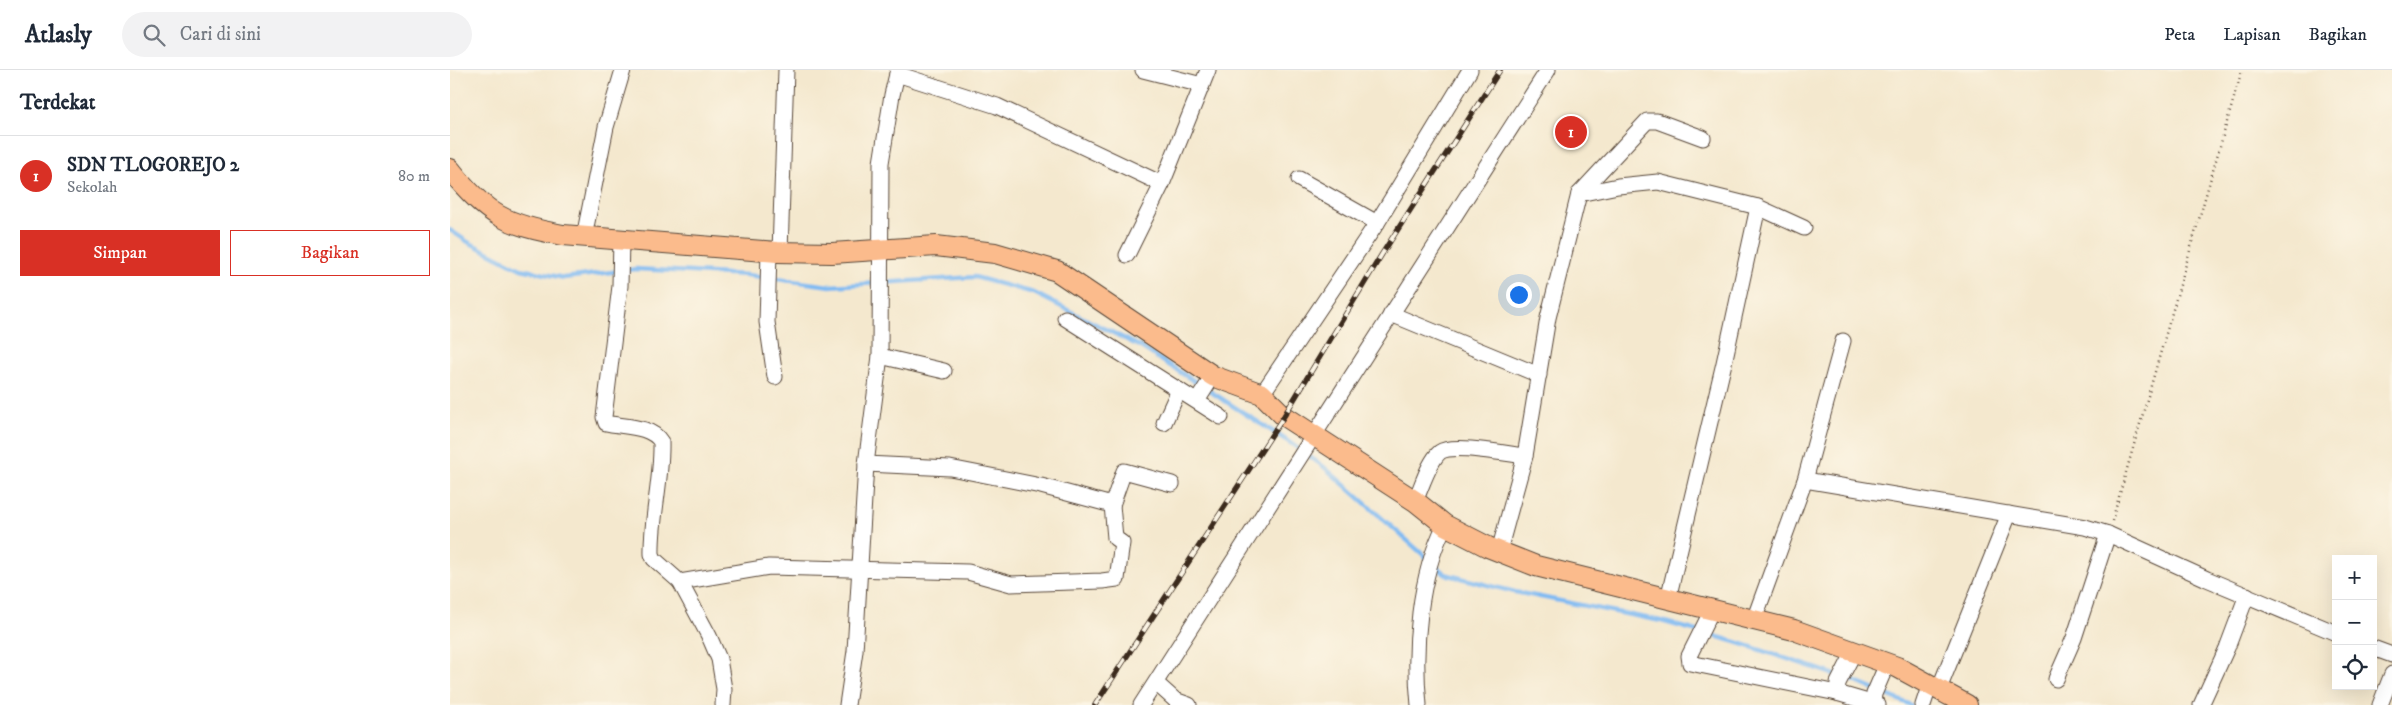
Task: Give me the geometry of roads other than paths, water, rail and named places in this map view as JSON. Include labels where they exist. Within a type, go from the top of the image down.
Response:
[{"type":"main road","points":[[450,169],[472,196],[494,214],[535,230],[773,257],[880,257],[936,246],[994,253],[1057,271],[1213,377],[1262,394],[1284,416],[1415,501],[1446,525],[1499,551],[1536,566],[1668,599],[1708,616],[1754,620],[1794,630],[1885,669],[1930,693],[1964,704]]},
{"type":"street","points":[[584,237],[606,127],[623,70]]},
{"type":"street","points":[[775,377],[768,322],[768,288],[773,257],[786,70]]},
{"type":"street","points":[[1143,70],[1202,85]]},
{"type":"street","points":[[1127,255],[1162,184],[1208,70]]},
{"type":"street","points":[[1262,394],[1377,223],[1470,70]]},
{"type":"street","points":[[1141,705],[1548,70]]},
{"type":"street","points":[[848,705],[855,651],[866,464],[880,356],[881,163],[892,95],[898,72],[997,106],[1162,184]]},
{"type":"street","points":[[1499,551],[1525,456],[1548,318],[1579,194],[1647,121],[1657,121],[1703,138]]},
{"type":"street","points":[[1299,179],[1377,223]]},
{"type":"street","points":[[1579,194],[1644,182],[1658,182],[1758,206],[1804,228]]},
{"type":"street","points":[[1668,599],[1724,363],[1758,206]]},
{"type":"street","points":[[621,239],[620,286],[604,417],[606,423],[634,427],[654,434],[661,442],[661,464],[655,493],[652,554],[654,559],[680,582],[719,659],[724,689],[723,705]]},
{"type":"street","points":[[1391,314],[1539,375]]},
{"type":"street","points":[[1065,318],[1179,390],[1199,397],[1221,417]]},
{"type":"street","points":[[1754,620],[1805,480],[1843,341]]},
{"type":"street","points":[[880,356],[944,371]]},
{"type":"street","points":[[1199,397],[1213,377]]},
{"type":"street","points":[[1164,423],[1179,390]]},
{"type":"street","points":[[1415,501],[1434,458],[1440,452],[1457,449],[1525,456]]},
{"type":"street","points":[[866,464],[950,468],[1041,486],[1112,505]]},
{"type":"street","points":[[680,582],[769,567],[968,572],[1011,584],[1102,582],[1116,579],[1122,543],[1115,538],[1112,505],[1124,471],[1172,484]]},
{"type":"street","points":[[1805,480],[2085,527],[2108,534],[2332,631]]},
{"type":"street","points":[[1930,693],[2008,514]]},
{"type":"street","points":[[1418,705],[1419,626],[1429,565],[1435,546],[1446,525]]},
{"type":"street","points":[[2056,679],[2074,638],[2108,534]]},
{"type":"street","points":[[2201,705],[2227,648],[2246,595]]},
{"type":"street","points":[[1708,616],[1688,660],[1697,666],[1837,688],[1875,701],[1885,669]]},
{"type":"street","points":[[2377,649],[2392,655]]},
{"type":"street","points":[[1837,688],[1852,655]]},
{"type":"street","points":[[2380,705],[2392,674]]},
{"type":"street","points":[[1156,683],[1175,700],[1189,705]]},
{"type":"waterway","points":[[450,230],[468,242],[521,269],[564,278],[636,269],[747,275],[830,286],[975,277],[1034,293],[1141,347],[1286,440],[1323,466],[1445,574],[1515,592],[1661,621],[1736,642],[1854,681],[1911,705]]},
{"type":"railway","points":[[1095,705],[1284,416],[1382,254],[1500,70]]},
{"type":"place","name":"SDN TLOGOREJO 2","points":[[1571,132]]}]
